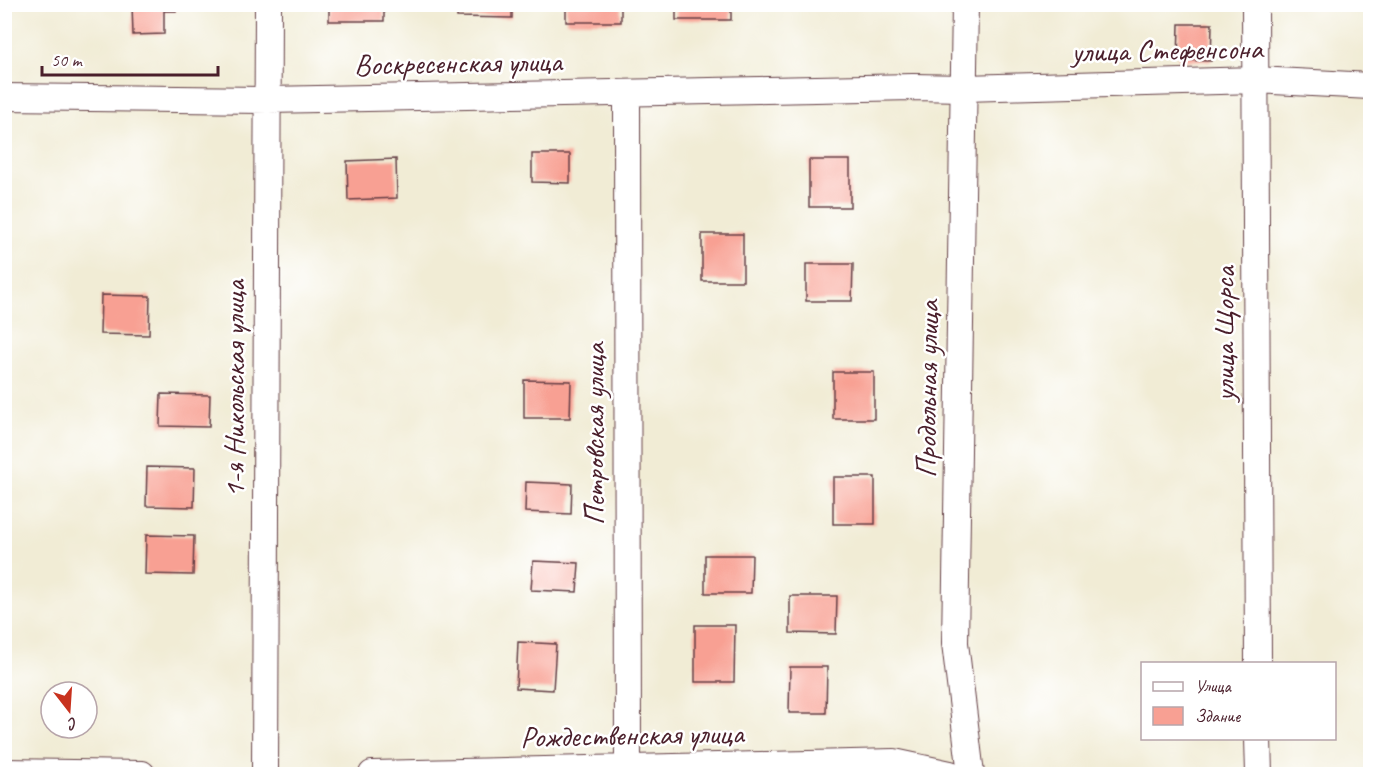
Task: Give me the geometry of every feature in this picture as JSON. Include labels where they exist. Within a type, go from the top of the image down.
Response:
[{"type":"street","name":"1-я Никольская улица","points":[[265,774],[268,4]]},
{"type":"street","name":"Продольная улица","points":[[965,4],[955,643],[971,774]]},
{"type":"street","name":"улица Щорса","points":[[1255,4],[1258,662]]},
{"type":"street","name":"улица Стефенсона","points":[[913,87],[965,88],[1256,80],[1371,86]]},
{"type":"street","name":"Воскресенская улица","points":[[4,98],[268,100],[913,87]]},
{"type":"street","name":"Петровская улица","points":[[627,93],[628,771]]},
{"type":"street","points":[[1258,740],[1258,774]]},
{"type":"street","name":"Рождественская улица","points":[[372,774],[628,771],[894,762],[950,774]]},
{"type":"street","points":[[4,772],[142,774]]},
{"type":"building","points":[[132,4],[176,4],[176,11],[164,11],[164,34],[133,35]]},
{"type":"building","points":[[329,4],[384,4],[384,21],[329,21]]},
{"type":"building","points":[[457,4],[512,4],[512,18],[457,17]]},
{"type":"building","points":[[566,4],[621,4],[621,22],[566,22]]},
{"type":"building","points":[[676,4],[731,4],[731,20],[676,20]]},
{"type":"building","points":[[1179,24],[1212,24],[1211,61],[1178,60]]},
{"type":"building","points":[[532,154],[570,154],[570,183],[532,182]]},
{"type":"building","points":[[396,159],[397,198],[348,200],[347,161]]},
{"type":"building","points":[[809,160],[850,160],[850,207],[809,207]]},
{"type":"building","points":[[702,234],[743,234],[743,281],[702,281]]},
{"type":"building","points":[[806,264],[853,264],[852,301],[806,301]]},
{"type":"building","points":[[101,295],[150,296],[149,335],[100,334]]},
{"type":"building","points":[[833,372],[874,372],[874,419],[833,419]]},
{"type":"building","points":[[524,380],[571,381],[570,418],[524,418]]},
{"type":"building","points":[[161,394],[210,395],[209,427],[160,426]]},
{"type":"building","points":[[147,467],[195,468],[194,507],[146,506]]},
{"type":"building","points":[[833,477],[875,477],[875,524],[833,524]]},
{"type":"building","points":[[526,482],[572,484],[571,514],[525,512]]},
{"type":"building","points":[[146,535],[194,536],[193,575],[145,574]]},
{"type":"building","points":[[705,555],[752,555],[751,593],[705,593]]},
{"type":"building","points":[[533,561],[579,563],[577,592],[531,590]]},
{"type":"building","points":[[790,596],[837,596],[836,634],[790,633]]},
{"type":"building","points":[[695,625],[735,625],[734,682],[695,682]]},
{"type":"building","points":[[518,642],[556,644],[553,690],[516,688]]},
{"type":"building","points":[[790,667],[827,667],[826,713],[789,713]]}]
